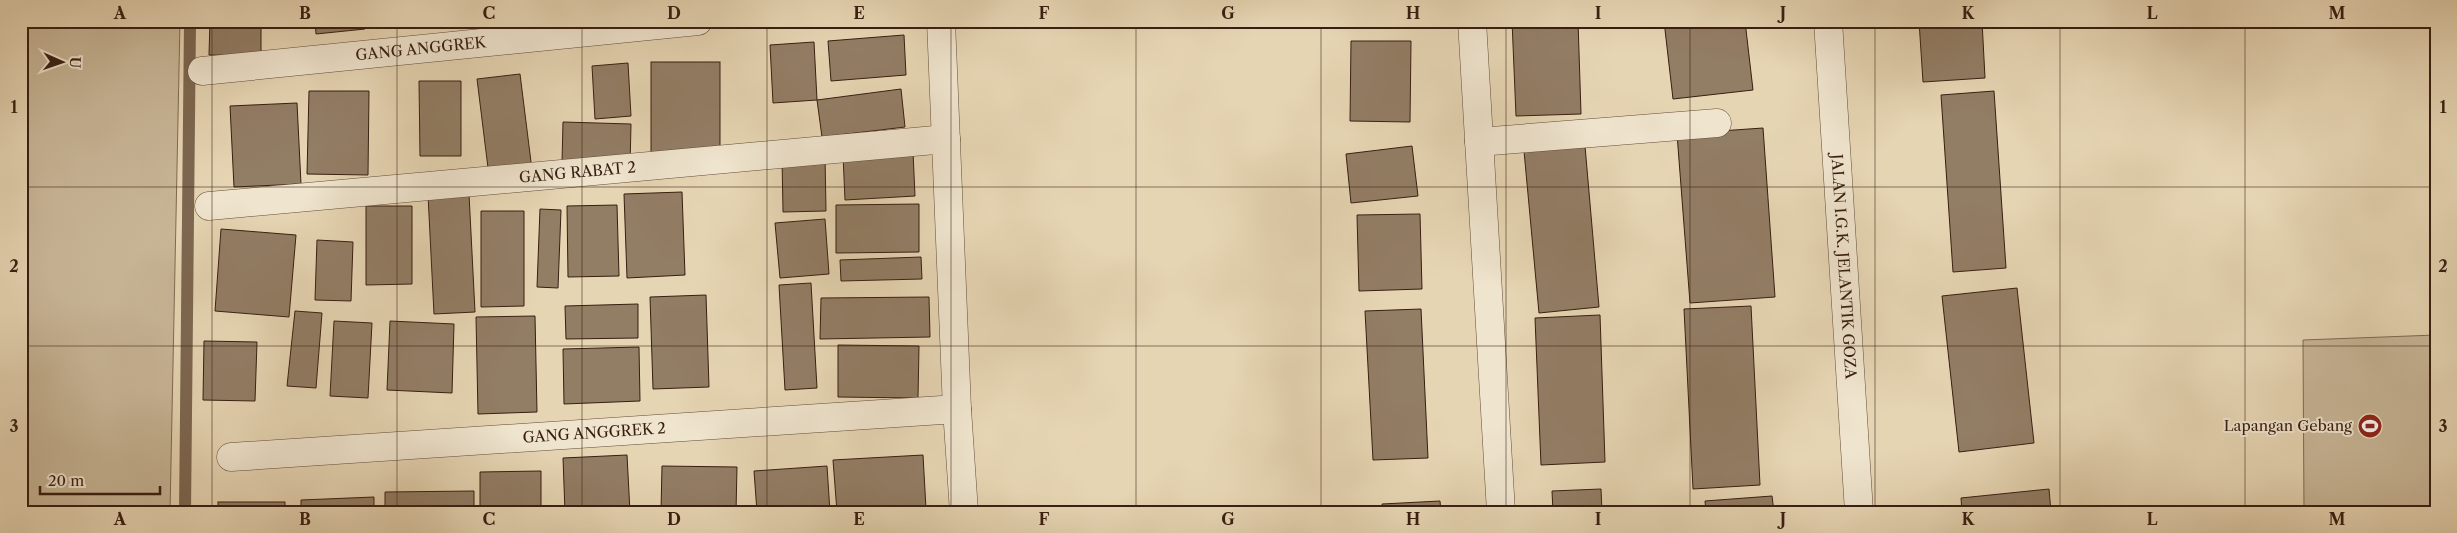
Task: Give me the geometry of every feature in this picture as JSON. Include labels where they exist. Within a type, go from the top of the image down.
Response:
[{"type":"street","name":"GANG ANGGREK","points":[[202,71],[698,21]]},
{"type":"street","points":[[941,21],[957,409],[964,512]]},
{"type":"street","points":[[1472,21],[1502,512]]},
{"type":"street","name":"JALAN I.G.K. JELANTIK GOZA","points":[[1828,21],[1860,512]]},
{"type":"street","points":[[1479,142],[1717,123]]},
{"type":"street","name":"GANG RABAT 2","points":[[209,206],[946,139]]},
{"type":"street","name":"GANG ANGGREK 2","points":[[231,457],[957,409]]},
{"type":"shaded area","points":[[21,21],[180,21],[170,512],[21,512]]},
{"type":"shaded area","name":"Lapangan Gebang","points":[[2436,335],[2436,512],[2304,512],[2303,340]]},
{"type":"building","points":[[210,21],[261,21],[261,56],[209,55]]},
{"type":"building","points":[[315,21],[365,21],[365,29],[316,34]]},
{"type":"building","points":[[1352,21],[1406,21],[1406,27],[1352,28]]},
{"type":"building","points":[[1512,21],[1578,21],[1581,114],[1516,116]]},
{"type":"building","points":[[1664,21],[1745,21],[1753,90],[1673,99]]},
{"type":"building","points":[[1919,21],[1982,21],[1985,78],[1923,82]]},
{"type":"building","points":[[904,35],[906,75],[831,81],[828,41]]},
{"type":"building","points":[[1351,41],[1411,41],[1410,122],[1350,121]]},
{"type":"building","points":[[814,42],[817,100],[773,103],[770,45]]},
{"type":"building","points":[[651,62],[720,62],[720,157],[651,157]]},
{"type":"building","points":[[628,63],[631,116],[595,119],[592,66]]},
{"type":"building","points":[[520,74],[532,170],[489,176],[477,79]]},
{"type":"building","points":[[419,81],[461,81],[461,156],[420,156]]},
{"type":"building","points":[[901,89],[905,127],[822,137],[817,100]]},
{"type":"building","points":[[309,91],[369,91],[368,175],[307,174]]},
{"type":"building","points":[[1994,91],[2006,268],[1953,272],[1941,95]]},
{"type":"building","points":[[297,103],[301,184],[234,187],[230,106]]},
{"type":"building","points":[[563,122],[631,124],[630,166],[562,163]]},
{"type":"building","points":[[1763,128],[1775,297],[1690,303],[1677,134]]},
{"type":"building","points":[[1412,146],[1418,196],[1351,203],[1346,154]]},
{"type":"building","points":[[1585,146],[1599,307],[1539,313],[1524,151]]},
{"type":"building","points":[[913,152],[915,196],[845,200],[843,155]]},
{"type":"building","points":[[825,157],[826,211],[783,212],[782,158]]},
{"type":"building","points":[[682,192],[685,275],[627,278],[624,194]]},
{"type":"building","points":[[469,194],[475,312],[434,314],[428,195]]},
{"type":"building","points":[[919,204],[919,252],[836,253],[836,205]]},
{"type":"building","points":[[617,205],[619,276],[568,277],[567,206]]},
{"type":"building","points":[[366,206],[412,206],[412,284],[366,285]]},
{"type":"building","points":[[540,209],[561,210],[558,288],[537,287]]},
{"type":"building","points":[[481,211],[524,211],[524,306],[481,307]]},
{"type":"building","points":[[1420,214],[1422,289],[1359,291],[1357,215]]},
{"type":"building","points":[[825,219],[829,274],[780,278],[775,223]]},
{"type":"building","points":[[221,229],[296,235],[289,317],[215,311]]},
{"type":"building","points":[[317,240],[353,242],[351,301],[315,300]]},
{"type":"building","points":[[921,257],[922,279],[841,281],[840,260]]},
{"type":"building","points":[[811,283],[817,388],[785,390],[779,285]]},
{"type":"building","points":[[2017,288],[2034,443],[1959,452],[1942,296]]},
{"type":"building","points":[[706,295],[709,387],[653,389],[650,297]]},
{"type":"building","points":[[929,297],[930,337],[820,339],[821,298]]},
{"type":"building","points":[[638,304],[638,338],[566,339],[565,306]]},
{"type":"building","points":[[1751,306],[1760,485],[1693,489],[1684,309]]},
{"type":"building","points":[[1421,309],[1428,458],[1373,460],[1365,311]]},
{"type":"building","points":[[295,311],[322,313],[316,388],[287,386]]},
{"type":"building","points":[[1600,315],[1605,462],[1541,465],[1535,318]]},
{"type":"building","points":[[535,316],[537,412],[478,414],[476,317]]},
{"type":"building","points":[[334,321],[372,323],[368,398],[330,396]]},
{"type":"building","points":[[390,321],[454,324],[452,393],[387,390]]},
{"type":"building","points":[[204,341],[257,342],[255,401],[203,400]]},
{"type":"building","points":[[838,345],[919,346],[918,398],[838,397]]},
{"type":"building","points":[[639,347],[640,401],[564,404],[563,349]]},
{"type":"building","points":[[627,455],[630,512],[565,512],[563,458]]},
{"type":"building","points":[[923,455],[926,509],[837,512],[833,460]]},
{"type":"building","points":[[662,466],[737,467],[736,512],[661,512]]},
{"type":"building","points":[[827,466],[830,512],[757,512],[754,471]]},
{"type":"building","points":[[541,471],[541,512],[480,512],[480,472]]},
{"type":"building","points":[[1601,489],[1602,512],[1553,512],[1552,491]]},
{"type":"building","points":[[2049,489],[2051,512],[1962,512],[1961,498]]},
{"type":"building","points":[[474,491],[474,512],[385,512],[385,492]]},
{"type":"building","points":[[1772,496],[1774,512],[1706,512],[1705,501]]},
{"type":"building","points":[[374,497],[374,512],[301,512],[301,500]]},
{"type":"building","points":[[1440,501],[1441,512],[1383,512],[1382,504]]},
{"type":"building","points":[[218,502],[285,502],[285,512],[218,512]]},
{"type":"waterway","points":[[185,512],[190,21]]},
{"type":"place","name":"Lapangan Gebang","points":[[2370,426]]}]
